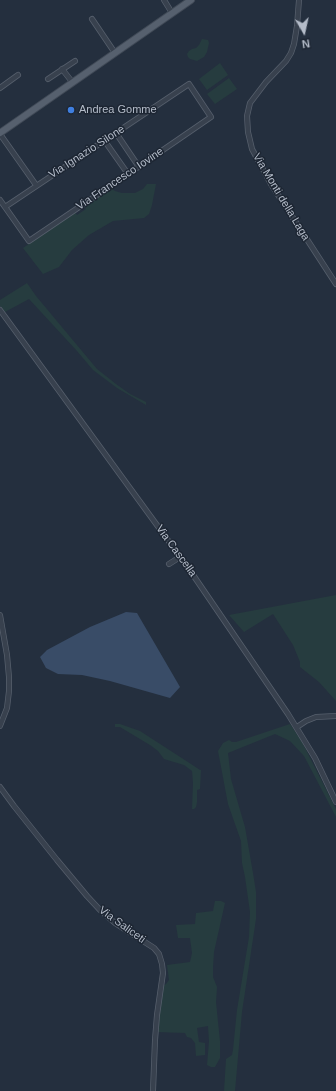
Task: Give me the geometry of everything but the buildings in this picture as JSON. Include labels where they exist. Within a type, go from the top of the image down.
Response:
[{"type":"main road","points":[[0,134],[191,0]]},
{"type":"street","points":[[164,0],[172,13]]},
{"type":"street","name":"Via Monti della Laga","points":[[299,0],[297,26],[291,53],[251,102],[248,114],[248,132],[252,149],[274,189],[336,284]]},
{"type":"street","points":[[92,18],[115,53]]},
{"type":"street","points":[[48,78],[75,61]]},
{"type":"street","points":[[62,69],[73,83]]},
{"type":"street","points":[[0,88],[18,75]]},
{"type":"street","name":"Via Ignazio Silone","points":[[5,207],[189,84],[211,117]]},
{"type":"street","name":"Via Francesco Iovine","points":[[5,207],[29,241],[211,117]]},
{"type":"street","points":[[116,133],[139,167]]},
{"type":"street","points":[[0,134],[36,185]]},
{"type":"street","points":[[104,140],[128,174]]},
{"type":"street","points":[[0,200],[5,207]]},
{"type":"street","name":"Via Cascella","points":[[0,310],[180,557],[297,727],[315,758],[336,802]]},
{"type":"street","points":[[169,564],[180,557]]},
{"type":"street","points":[[0,615],[8,655],[9,684],[6,708],[0,726]]},
{"type":"street","points":[[297,727],[316,717],[336,716]]},
{"type":"street","name":"Via Saliceti","points":[[0,787],[22,817],[86,896],[115,923],[154,948],[158,954],[162,964],[163,973],[156,1022],[153,1091]]},
{"type":"green space","points":[[202,39],[208,40],[209,43],[204,57],[197,61],[190,59],[187,54],[199,45]]},
{"type":"green space","points":[[220,63],[228,75],[207,90],[199,79]]},
{"type":"green space","points":[[229,78],[237,89],[215,104],[207,94]]},
{"type":"green space","points":[[147,184],[156,184],[149,214],[144,218],[113,221],[89,235],[72,250],[59,267],[43,274],[23,248],[75,212],[77,215],[86,209],[84,206],[111,188],[122,193],[135,193],[143,189]]},
{"type":"green space","points":[[27,283],[36,296],[97,369],[130,394],[146,402],[146,405],[117,388],[93,370],[29,299],[5,312],[0,306],[0,300]]},
{"type":"green space","points":[[336,595],[336,701],[319,682],[300,667],[300,662],[293,645],[273,614],[244,632],[229,615]]},
{"type":"green space","points":[[115,724],[120,724],[140,731],[201,770],[200,789],[197,790],[197,802],[194,809],[192,809],[192,771],[184,765],[164,759],[158,751],[150,745],[120,727],[115,727]]},
{"type":"green space","points":[[290,724],[301,740],[336,809],[336,817],[304,756],[290,741],[275,734],[228,753],[231,779],[245,827],[253,873],[256,892],[256,919],[242,1012],[235,1091],[224,1091],[226,1059],[232,1055],[233,1050],[237,1010],[249,937],[250,912],[242,863],[241,841],[228,804],[218,751],[223,743],[229,740],[236,742]]},
{"type":"green space","points":[[215,901],[225,903],[214,952],[213,967],[213,977],[217,987],[216,1002],[220,1041],[220,1058],[215,1067],[211,1067],[207,1065],[209,1041],[208,1026],[197,1028],[199,1042],[205,1043],[205,1055],[196,1056],[195,1043],[191,1038],[187,1037],[185,1033],[156,1032],[163,986],[169,980],[167,965],[190,962],[192,953],[190,938],[178,938],[176,925],[195,924],[196,913],[213,911]]},
{"type":"water","points":[[126,612],[137,613],[180,687],[170,698],[110,681],[82,675],[58,674],[46,668],[40,657],[47,650],[90,627]]},
{"type":"place","name":"Andrea Gomme","points":[[71,110]]}]
